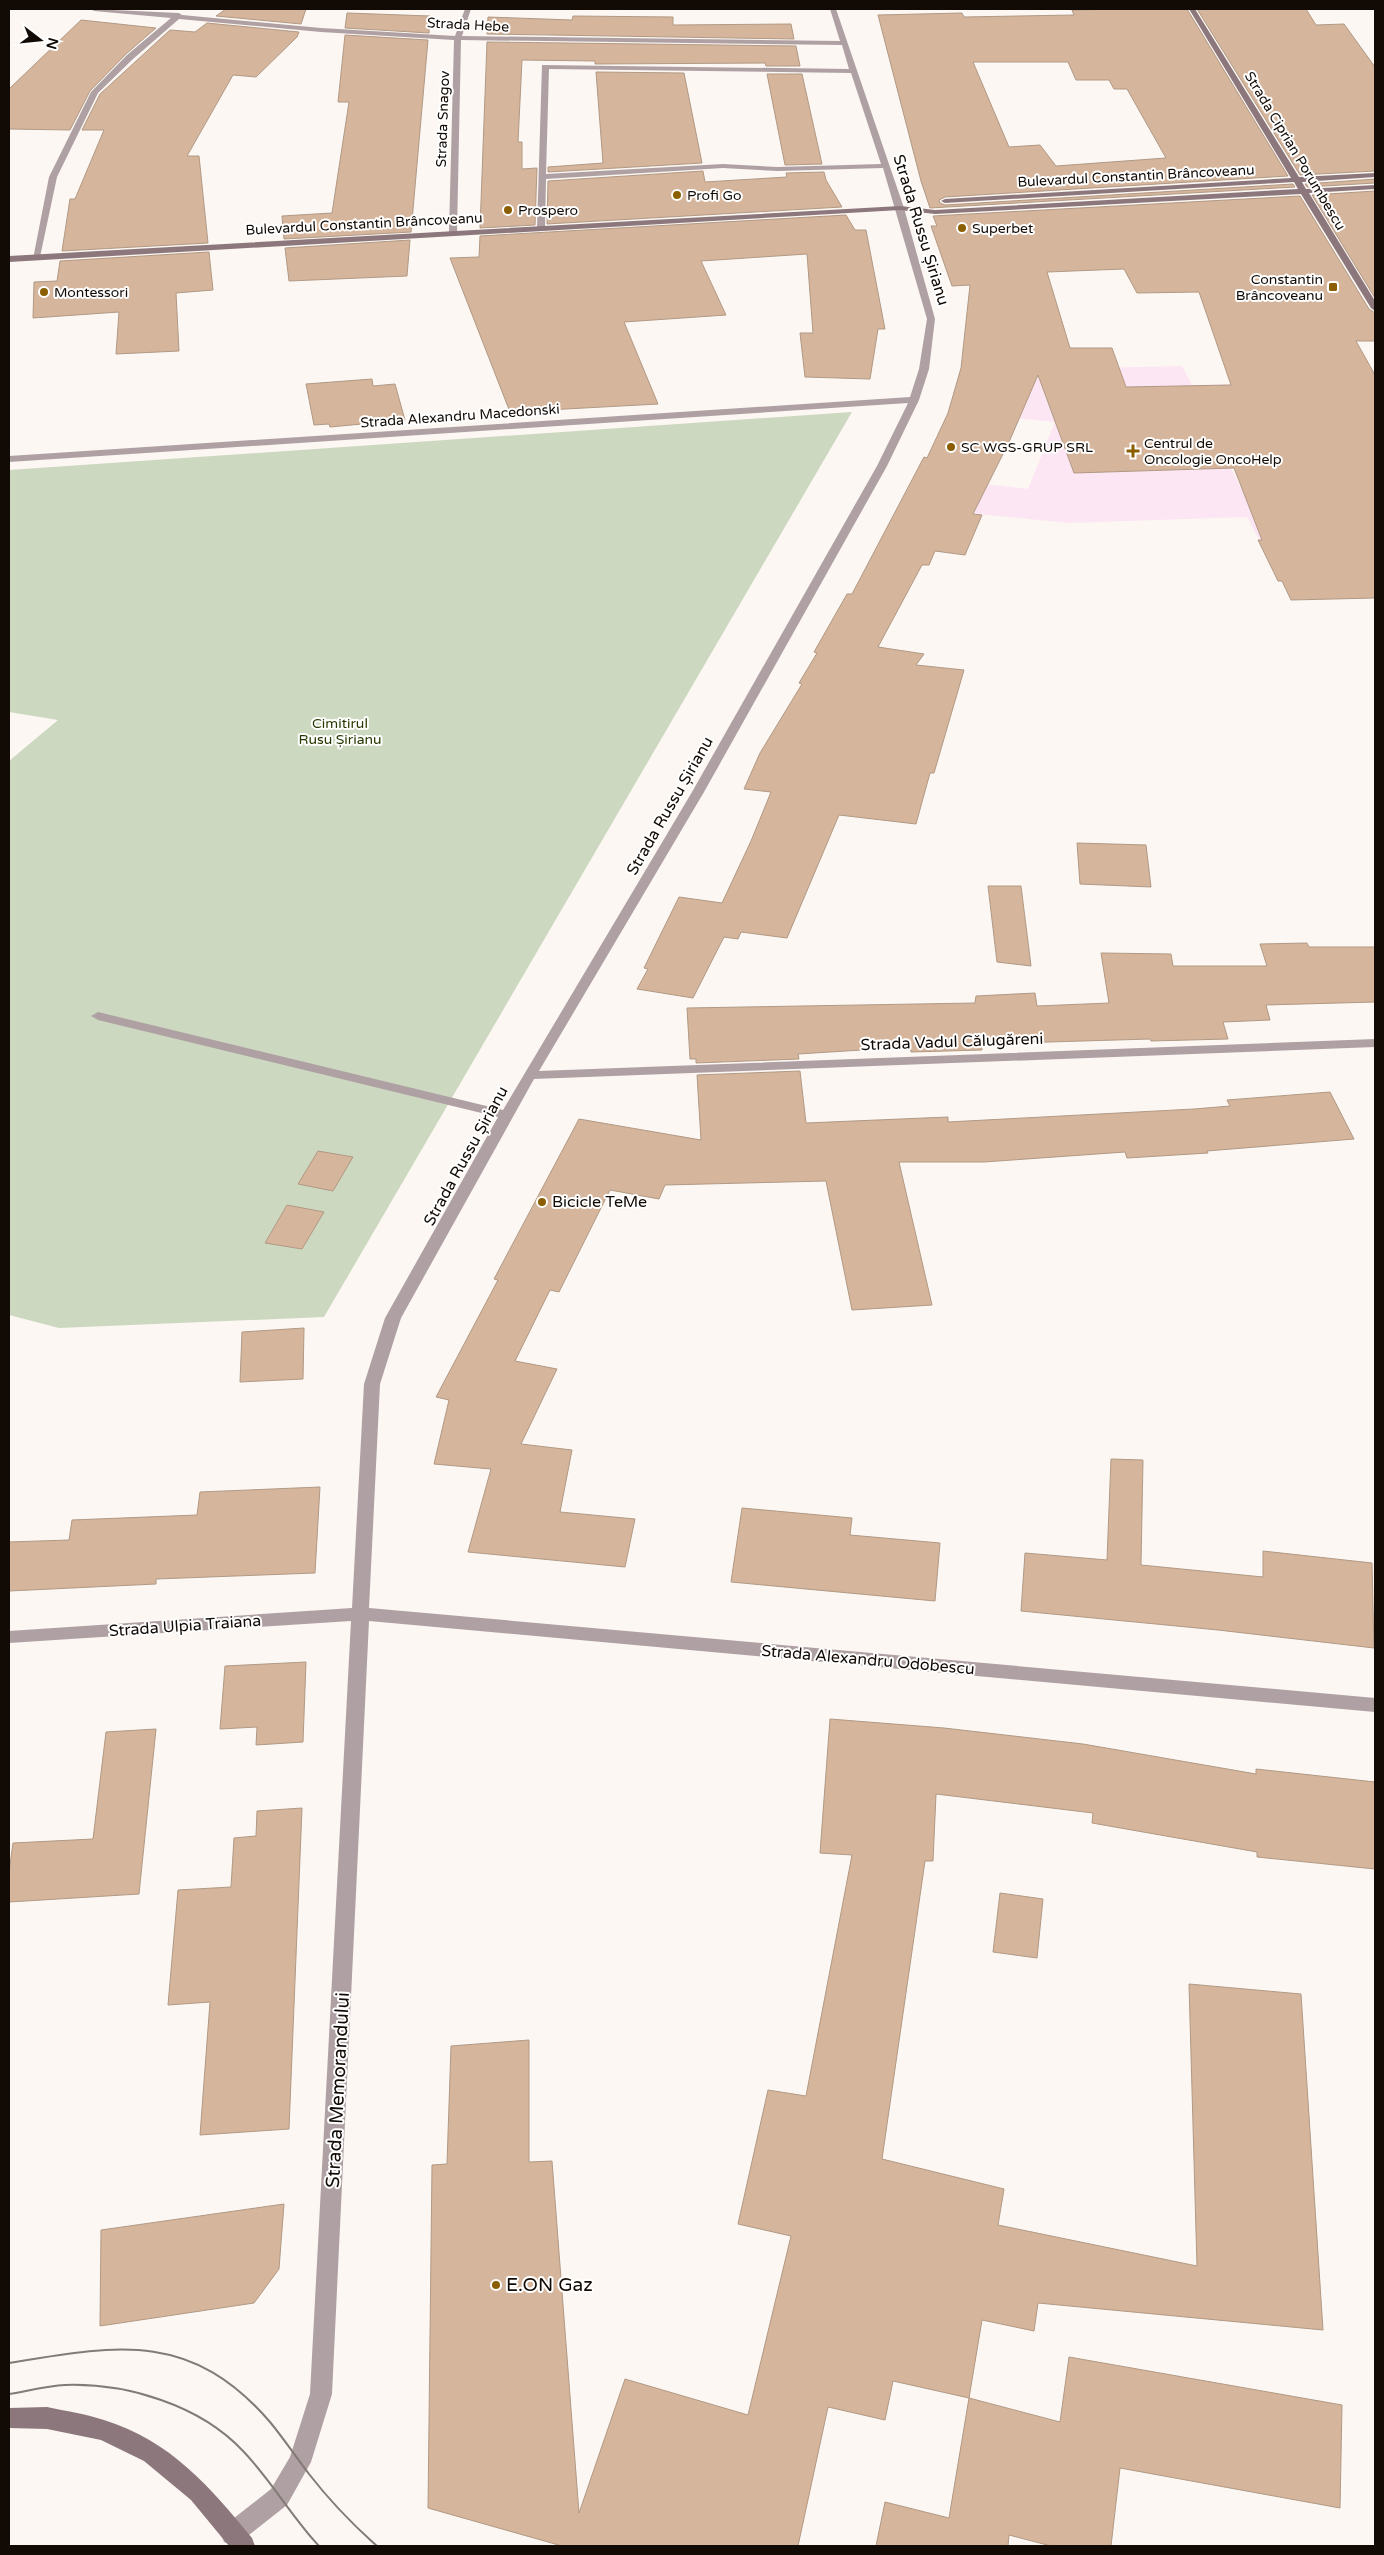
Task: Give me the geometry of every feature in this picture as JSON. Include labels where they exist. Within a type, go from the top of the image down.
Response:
[{"type":"main road","name":"Strada Ciprian Porumbescu","points":[[1192,9],[1375,308]]},
{"type":"main road","name":"Bulevardul Constantin Brâncoveanu","points":[[900,208],[931,202],[1375,175]]},
{"type":"main road","name":"Bulevardul Constantin Brâncoveanu","points":[[9,259],[453,232],[900,208],[945,211],[1375,187]]},
{"type":"main road","points":[[9,2418],[47,2418],[103,2430],[152,2453],[199,2492],[238,2540]]},
{"type":"street","name":"Strada Hebe","points":[[94,9],[174,18],[321,30],[458,37],[843,43]]},
{"type":"street","points":[[36,257],[53,177],[95,92],[130,57],[187,9]]},
{"type":"street","name":"Strada Snagov","points":[[453,232],[458,37],[468,9]]},
{"type":"street","name":"Strada Russu Șirianu","points":[[362,1614],[372,1384],[393,1318],[507,1114],[717,758],[878,474],[914,400],[924,369],[931,318],[900,208],[884,166],[833,9]]},
{"type":"street","points":[[541,228],[545,67],[854,71]]},
{"type":"street","points":[[543,177],[724,166],[778,169],[884,166]]},
{"type":"street","name":"Strada Alexandru Macedonski","points":[[9,459],[914,400]]},
{"type":"street","points":[[98,1016],[507,1114]]},
{"type":"street","name":"Strada Vadul Călugăreni","points":[[529,1076],[1375,1043]]},
{"type":"street","name":"Strada Ulpia Traiana","points":[[9,1637],[362,1614]]},
{"type":"street","name":"Strada Alexandru Odobescu","points":[[362,1614],[1375,1705]]},
{"type":"street","name":"Strada Memorandului","points":[[238,2540],[279,2497],[300,2462],[321,2394],[362,1614]]},
{"type":"shaded area","name":"Centrul de Oncologie OncoHelp","points":[[1182,366],[1192,385],[1375,382],[1375,431],[1214,434],[1245,496],[1319,495],[1315,485],[1375,484],[1375,527],[1357,527],[1362,537],[1259,540],[1247,517],[1069,523],[899,506],[915,476],[1028,489],[1055,422],[948,412],[961,368],[1008,370]]},
{"type":"green space","name":"Cimitirul Rusu Șirianu","points":[[852,412],[324,1317],[59,1328],[9,1315],[9,761],[58,720],[9,712],[9,470]]},
{"type":"building","points":[[226,9],[306,9],[301,24],[216,16]]},
{"type":"building","points":[[1187,9],[1288,176],[945,197],[939,200],[940,203],[945,205],[1293,184],[1295,187],[930,208],[921,181],[878,15],[962,13],[964,17],[1074,15],[1072,10]],"holes":[[[973,62],[1068,62],[1076,80],[1109,80],[1114,89],[1127,89],[1166,158],[1056,166],[1040,145],[1009,147]]]},
{"type":"building","points":[[1197,9],[1306,9],[1316,25],[1344,24],[1375,67],[1375,171],[1300,175]]},
{"type":"building","points":[[347,13],[430,16],[429,33],[345,28]]},
{"type":"building","points":[[573,16],[673,17],[673,25],[791,24],[794,39],[487,34],[488,17],[572,20]]},
{"type":"building","points":[[81,20],[156,28],[126,54],[90,91],[70,130],[9,129],[9,89]]},
{"type":"building","points":[[207,23],[299,32],[297,37],[256,77],[233,75],[187,156],[199,156],[208,243],[62,251],[70,199],[75,199],[104,130],[82,130],[100,94],[170,30],[195,32]]},
{"type":"building","points":[[345,35],[428,40],[411,232],[284,239],[282,216],[332,213],[349,102],[338,102]]},
{"type":"building","points":[[487,42],[796,46],[800,66],[766,66],[765,63],[595,64],[595,61],[522,60],[518,142],[522,142],[522,169],[537,168],[535,225],[480,228]]},
{"type":"building","points":[[596,72],[684,73],[702,163],[548,172],[548,167],[603,163]]},
{"type":"building","points":[[767,74],[802,74],[822,164],[785,165]]},
{"type":"building","points":[[703,171],[705,182],[787,177],[786,173],[824,172],[826,180],[842,207],[547,224],[548,181]]},
{"type":"building","points":[[1375,179],[1375,183],[1307,187],[1305,184]]},
{"type":"building","points":[[1375,191],[1375,298],[1312,195]]},
{"type":"building","points":[[1300,196],[1369,309],[1375,313],[1375,341],[1356,341],[1375,375],[1375,598],[1291,600],[1282,581],[1278,581],[1258,540],[1262,540],[1234,468],[1074,473],[1038,375],[1009,442],[973,514],[982,515],[965,555],[935,551],[929,565],[922,565],[878,647],[924,654],[916,665],[964,670],[934,773],[930,773],[916,824],[839,815],[787,938],[741,932],[738,939],[724,937],[693,998],[637,989],[648,969],[644,968],[679,897],[722,903],[771,792],[744,789],[760,753],[802,684],[799,683],[817,653],[814,652],[847,594],[852,594],[924,457],[927,458],[948,413],[961,368],[970,285],[952,286],[931,226],[937,226],[933,216]],"holes":[[[1124,269],[1137,293],[1199,292],[1231,385],[1126,387],[1112,348],[1070,348],[1047,272]]]},
{"type":"building","points":[[846,215],[855,230],[866,230],[885,329],[878,329],[870,379],[805,377],[800,333],[813,333],[807,254],[701,261],[726,315],[624,322],[658,404],[510,412],[450,258],[479,257],[480,236]]},
{"type":"building","points":[[410,240],[407,276],[289,281],[285,248]]},
{"type":"building","points":[[209,252],[213,290],[176,293],[179,351],[116,354],[119,312],[33,318],[34,282],[57,281],[60,261]]},
{"type":"building","points":[[372,379],[373,386],[395,384],[405,420],[330,427],[329,424],[314,425],[306,384]]},
{"type":"building","points":[[1077,843],[1146,845],[1151,887],[1080,884]]},
{"type":"building","points":[[988,886],[1021,886],[1031,966],[997,962]]},
{"type":"building","points":[[1307,943],[1309,947],[1375,947],[1375,1002],[1266,1005],[1270,1020],[1223,1022],[1228,1039],[1151,1041],[1150,1039],[981,1044],[982,1050],[911,1052],[910,1047],[798,1054],[799,1059],[696,1063],[696,1059],[690,1059],[687,1008],[975,1003],[976,996],[1035,993],[1037,1006],[1109,1003],[1101,953],[1171,954],[1173,966],[1267,966],[1260,944]]},
{"type":"building","points":[[800,1071],[806,1123],[948,1117],[948,1122],[1194,1109],[1230,1106],[1227,1100],[1330,1092],[1354,1139],[1207,1151],[1208,1153],[1127,1158],[1125,1152],[984,1162],[899,1162],[932,1305],[852,1310],[826,1181],[665,1185],[659,1199],[610,1190],[559,1292],[550,1290],[515,1361],[557,1369],[521,1444],[572,1450],[560,1512],[635,1519],[625,1567],[468,1552],[491,1469],[434,1464],[449,1400],[436,1397],[498,1280],[494,1279],[579,1119],[701,1140],[697,1075]]},
{"type":"building","points":[[318,1151],[353,1157],[333,1191],[298,1184]]},
{"type":"building","points":[[287,1205],[324,1212],[302,1249],[265,1243]]},
{"type":"building","points":[[304,1328],[303,1379],[240,1382],[242,1332]]},
{"type":"building","points":[[1111,1459],[1143,1460],[1141,1565],[1263,1577],[1263,1551],[1372,1563],[1374,1648],[1218,1630],[1021,1611],[1025,1553],[1107,1560]]},
{"type":"building","points":[[320,1487],[315,1573],[156,1579],[156,1584],[9,1591],[9,1542],[69,1540],[72,1520],[197,1515],[200,1492]]},
{"type":"building","points":[[742,1508],[852,1518],[850,1535],[940,1543],[935,1601],[731,1582]]},
{"type":"building","points":[[306,1662],[303,1742],[256,1745],[257,1727],[220,1729],[225,1666]]},
{"type":"building","points":[[830,1719],[944,1728],[1083,1744],[1256,1774],[1256,1769],[1375,1782],[1375,1869],[1257,1857],[1257,1852],[1092,1823],[1093,1813],[936,1794],[933,1861],[925,1861],[882,2159],[1004,2189],[998,2225],[1197,2266],[1189,1984],[1301,1994],[1323,2330],[1038,2303],[1034,2331],[982,2320],[969,2398],[893,2381],[885,2420],[828,2407],[798,2546],[562,2546],[428,2508],[432,2165],[447,2164],[451,2046],[529,2040],[529,2162],[552,2161],[579,2513],[625,2379],[748,2415],[791,2236],[738,2224],[768,2090],[806,2096],[852,1855],[820,1853]]},
{"type":"building","points":[[156,1729],[139,1894],[9,1902],[9,1872],[13,1843],[93,1839],[106,1732]]},
{"type":"building","points":[[302,1808],[289,2129],[200,2135],[210,2002],[168,2005],[178,1890],[231,1887],[234,1838],[256,1836],[257,1811]]},
{"type":"building","points":[[1000,1893],[1043,1899],[1037,1958],[993,1952]]},
{"type":"building","points":[[284,2204],[279,2269],[254,2303],[100,2326],[101,2230]]},
{"type":"building","points":[[1069,2357],[1342,2405],[1340,2508],[1120,2468],[1111,2546],[1051,2546],[1009,2535],[1008,2546],[876,2546],[885,2502],[949,2518],[969,2398],[1060,2422]]},
{"type":"tram line","points":[[9,2363],[84,2352],[150,2351],[181,2358],[211,2371],[241,2392],[270,2422],[325,2494],[377,2546]]},
{"type":"tram line","points":[[9,2394],[44,2387],[89,2385],[137,2393],[184,2409],[226,2435],[243,2451],[319,2546]]},
{"type":"place","name":"Profi Go","points":[[677,195]]},
{"type":"place","name":"Prospero","points":[[508,210]]},
{"type":"place","name":"Superbet","points":[[962,228]]},
{"type":"place","name":"Constantin Brâncoveanu","points":[[1333,287]]},
{"type":"place","name":"Montessori","points":[[44,292]]},
{"type":"place","name":"SC WGS-GRUP SRL","points":[[951,447]]},
{"type":"place","name":"Centrul de Oncologie OncoHelp","points":[[1133,451]]},
{"type":"place","name":"Bicicle TeMe","points":[[542,1202]]},
{"type":"place","name":"E.ON Gaz","points":[[496,2285]]}]
